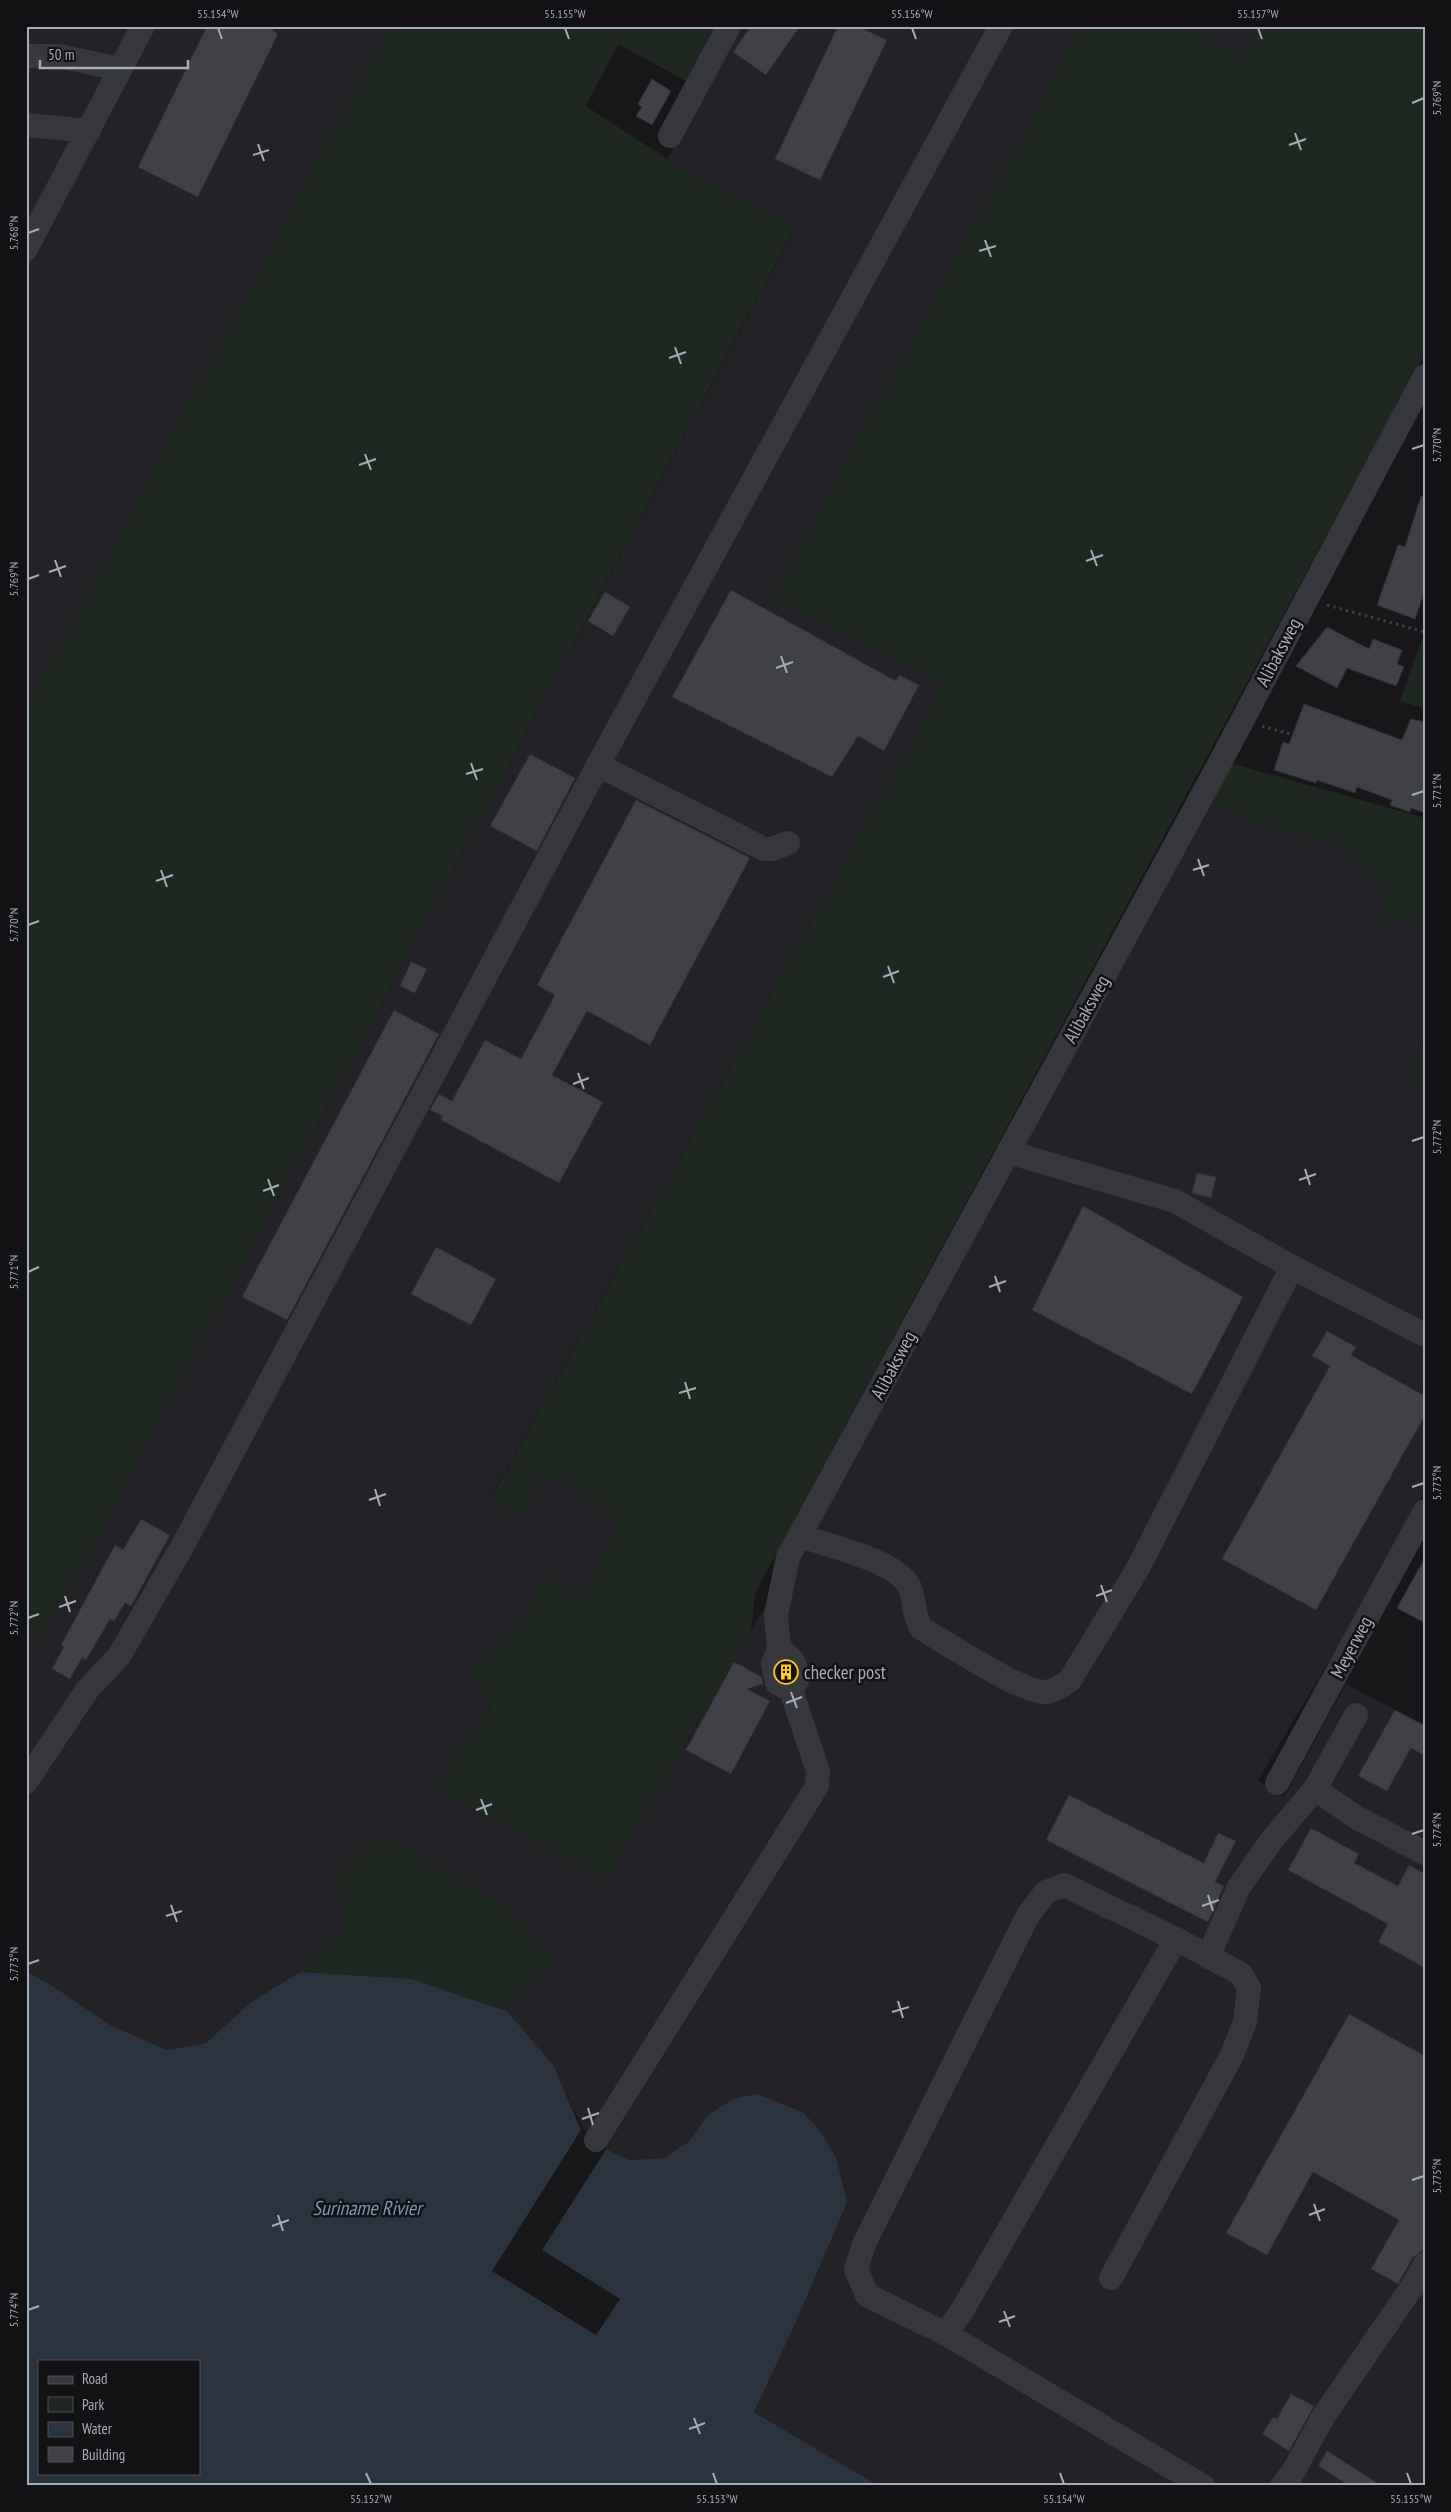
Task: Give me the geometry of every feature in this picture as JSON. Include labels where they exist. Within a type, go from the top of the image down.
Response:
[{"type":"street","points":[[26,249],[143,26]]},
{"type":"street","points":[[670,136],[729,26]]},
{"type":"street","points":[[26,1782],[87,1690],[119,1656],[182,1548],[598,765],[1001,26]]},
{"type":"street","points":[[26,56],[59,56],[120,69]]},
{"type":"street","points":[[26,125],[89,131]]},
{"type":"street","name":"Alibaksweg","points":[[791,1690],[777,1683],[773,1663],[779,1649],[776,1615],[788,1558],[1242,720],[1425,376]]},
{"type":"street","points":[[598,765],[764,849],[773,849],[788,843]]},
{"type":"street","points":[[1008,1152],[1175,1201],[1292,1267],[1425,1335]]},
{"type":"street","points":[[800,1536],[873,1561],[898,1574],[909,1587],[915,1620],[921,1628],[1021,1685],[1045,1692],[1058,1688],[1070,1680],[1138,1568],[1292,1267]]},
{"type":"street","name":"Meyerweg","points":[[1277,1782],[1425,1511]]},
{"type":"street","points":[[596,2140],[817,1786],[818,1770],[791,1690],[798,1679],[796,1666],[793,1658],[779,1649]]},
{"type":"street","points":[[1208,1957],[1239,1887],[1271,1841],[1315,1789],[1356,1715]]},
{"type":"street","points":[[1315,1789],[1357,1818],[1425,1853]]},
{"type":"street","points":[[1110,2278],[1232,2055],[1245,2022],[1249,1988],[1241,1974],[1176,1939],[1064,1885],[1046,1892],[1028,1915],[864,2244],[856,2269],[866,2296],[946,2334],[1203,2486]]},
{"type":"street","points":[[946,2334],[963,2309],[1176,1939]]},
{"type":"street","points":[[1282,2486],[1293,2472],[1323,2417],[1421,2279]]},
{"type":"path","points":[[1307,599],[1425,632]]},
{"type":"path","points":[[1242,720],[1414,769]]},
{"type":"shaded area","points":[[26,26],[389,26],[26,710]]},
{"type":"shaded area","points":[[738,26],[1082,26],[771,599],[943,685],[490,1499],[541,1480],[558,1477],[622,1522],[581,1596],[544,1577],[524,1620],[467,1671],[491,1708],[432,1787],[605,1880],[895,1385],[1210,800],[1271,829],[1338,844],[1391,893],[1407,922],[1425,931],[1425,1039],[1404,1077],[1425,1089],[1425,1491],[1340,1643],[1258,1780],[1284,1797],[1346,1684],[1425,1725],[1425,2486],[879,2486],[754,2412],[792,2331],[847,2203],[733,2099],[708,2115],[688,2142],[664,2158],[629,2160],[591,2142],[573,2109],[554,2066],[507,2011],[557,1961],[337,1876],[344,1928],[300,1972],[251,2002],[206,2043],[167,2050],[112,2026],[54,1987],[26,1971],[26,1656],[61,1606],[795,228],[667,159]]},
{"type":"shaded area","points":[[1187,26],[1261,26],[1242,55]]},
{"type":"green space","points":[[389,26],[718,26],[688,82],[618,44],[586,106],[667,159],[795,227],[61,1606],[26,1656],[26,710]]},
{"type":"green space","points":[[1082,26],[1187,26],[1242,55],[1261,26],[1425,26],[1425,353],[755,1593],[751,1632],[605,1880],[432,1787],[491,1708],[467,1671],[524,1620],[544,1577],[581,1595],[622,1522],[558,1477],[540,1480],[524,1517],[490,1500],[943,685],[771,599]]},
{"type":"green space","points":[[1422,639],[1425,640],[1425,709],[1400,701]]},
{"type":"green space","points":[[1230,763],[1425,818],[1425,931],[1407,922],[1379,924],[1391,893],[1338,844],[1271,829],[1210,800]]},
{"type":"green space","points":[[1425,1039],[1425,1089],[1404,1077]]},
{"type":"green space","points":[[372,1839],[392,1841],[506,1904],[557,1962],[507,2011],[412,1979],[300,1972],[344,1928],[337,1877]]},
{"type":"water","name":"Suriname Rivier","points":[[26,1971],[54,1987],[112,2026],[167,2050],[206,2043],[251,2002],[300,1972],[412,1979],[507,2011],[554,2066],[581,2130],[591,2142],[629,2160],[664,2158],[688,2142],[708,2115],[733,2099],[757,2094],[804,2113],[819,2130],[836,2157],[847,2203],[792,2331],[754,2412],[879,2486],[26,2486]]},
{"type":"pier","points":[[581,2130],[607,2148],[542,2250],[620,2299],[596,2335],[492,2271]]},
{"type":"building","points":[[207,26],[274,26],[272,30],[278,34],[198,197],[138,167]]},
{"type":"building","points":[[751,26],[800,26],[766,75],[733,52]]},
{"type":"building","points":[[838,26],[857,26],[887,40],[820,180],[775,159]]},
{"type":"building","points":[[652,79],[671,91],[652,125],[636,116],[642,107],[638,104]]},
{"type":"building","points":[[1421,496],[1425,497],[1425,590],[1415,619],[1377,605],[1398,545],[1405,547]]},
{"type":"building","points":[[731,590],[896,681],[899,675],[919,685],[884,751],[858,736],[832,777],[672,697]]},
{"type":"building","points":[[605,592],[630,607],[613,636],[588,621]]},
{"type":"building","points":[[1327,627],[1369,649],[1373,639],[1402,650],[1397,664],[1404,667],[1396,686],[1347,668],[1337,688],[1296,666]]},
{"type":"building","points":[[1304,704],[1402,740],[1411,719],[1425,722],[1425,813],[1411,808],[1410,812],[1390,805],[1392,800],[1357,787],[1355,793],[1317,780],[1316,783],[1274,770],[1283,742],[1289,744]]},
{"type":"building","points":[[530,754],[575,778],[537,851],[490,826]]},
{"type":"building","points":[[636,800],[750,858],[650,1045],[587,1011],[552,1075],[603,1102],[559,1183],[441,1120],[443,1116],[430,1110],[439,1094],[452,1101],[485,1040],[521,1059],[555,995],[537,985]]},
{"type":"building","points":[[411,962],[427,969],[415,993],[400,986]]},
{"type":"building","points":[[394,1010],[439,1034],[287,1320],[242,1297]]},
{"type":"building","points":[[1197,1173],[1216,1177],[1211,1198],[1192,1193]]},
{"type":"building","points":[[1083,1206],[1243,1297],[1192,1394],[1032,1310]]},
{"type":"building","points":[[436,1247],[496,1279],[471,1325],[411,1294]]},
{"type":"building","points":[[1327,1331],[1356,1347],[1351,1355],[1425,1396],[1425,1415],[1316,1610],[1222,1559],[1330,1366],[1312,1356]]},
{"type":"building","points":[[141,1519],[170,1535],[131,1606],[125,1603],[114,1621],[110,1619],[86,1660],[82,1658],[70,1679],[52,1669],[64,1647],[61,1645],[115,1545],[123,1550]]},
{"type":"building","points":[[1425,1558],[1425,1623],[1397,1608]]},
{"type":"building","points":[[734,1662],[762,1677],[763,1684],[747,1689],[770,1701],[731,1774],[686,1750]]},
{"type":"building","points":[[1395,1710],[1425,1726],[1425,1756],[1411,1748],[1387,1791],[1358,1776]]},
{"type":"building","points":[[1069,1795],[1204,1863],[1218,1833],[1236,1841],[1215,1882],[1224,1886],[1208,1922],[1046,1840]]},
{"type":"building","points":[[1311,1828],[1359,1854],[1354,1863],[1398,1886],[1409,1865],[1425,1874],[1425,1968],[1378,1942],[1388,1924],[1288,1870]]},
{"type":"building","points":[[1349,2014],[1425,2056],[1425,2249],[1413,2257],[1398,2284],[1371,2269],[1399,2220],[1313,2172],[1267,2255],[1226,2233]]},
{"type":"building","points":[[1291,2394],[1314,2406],[1289,2451],[1262,2434],[1273,2417],[1277,2419]]},
{"type":"building","points":[[1327,2451],[1382,2486],[1350,2486],[1318,2466]]},
{"type":"place","name":"checker post","points":[[786,1672]]}]
